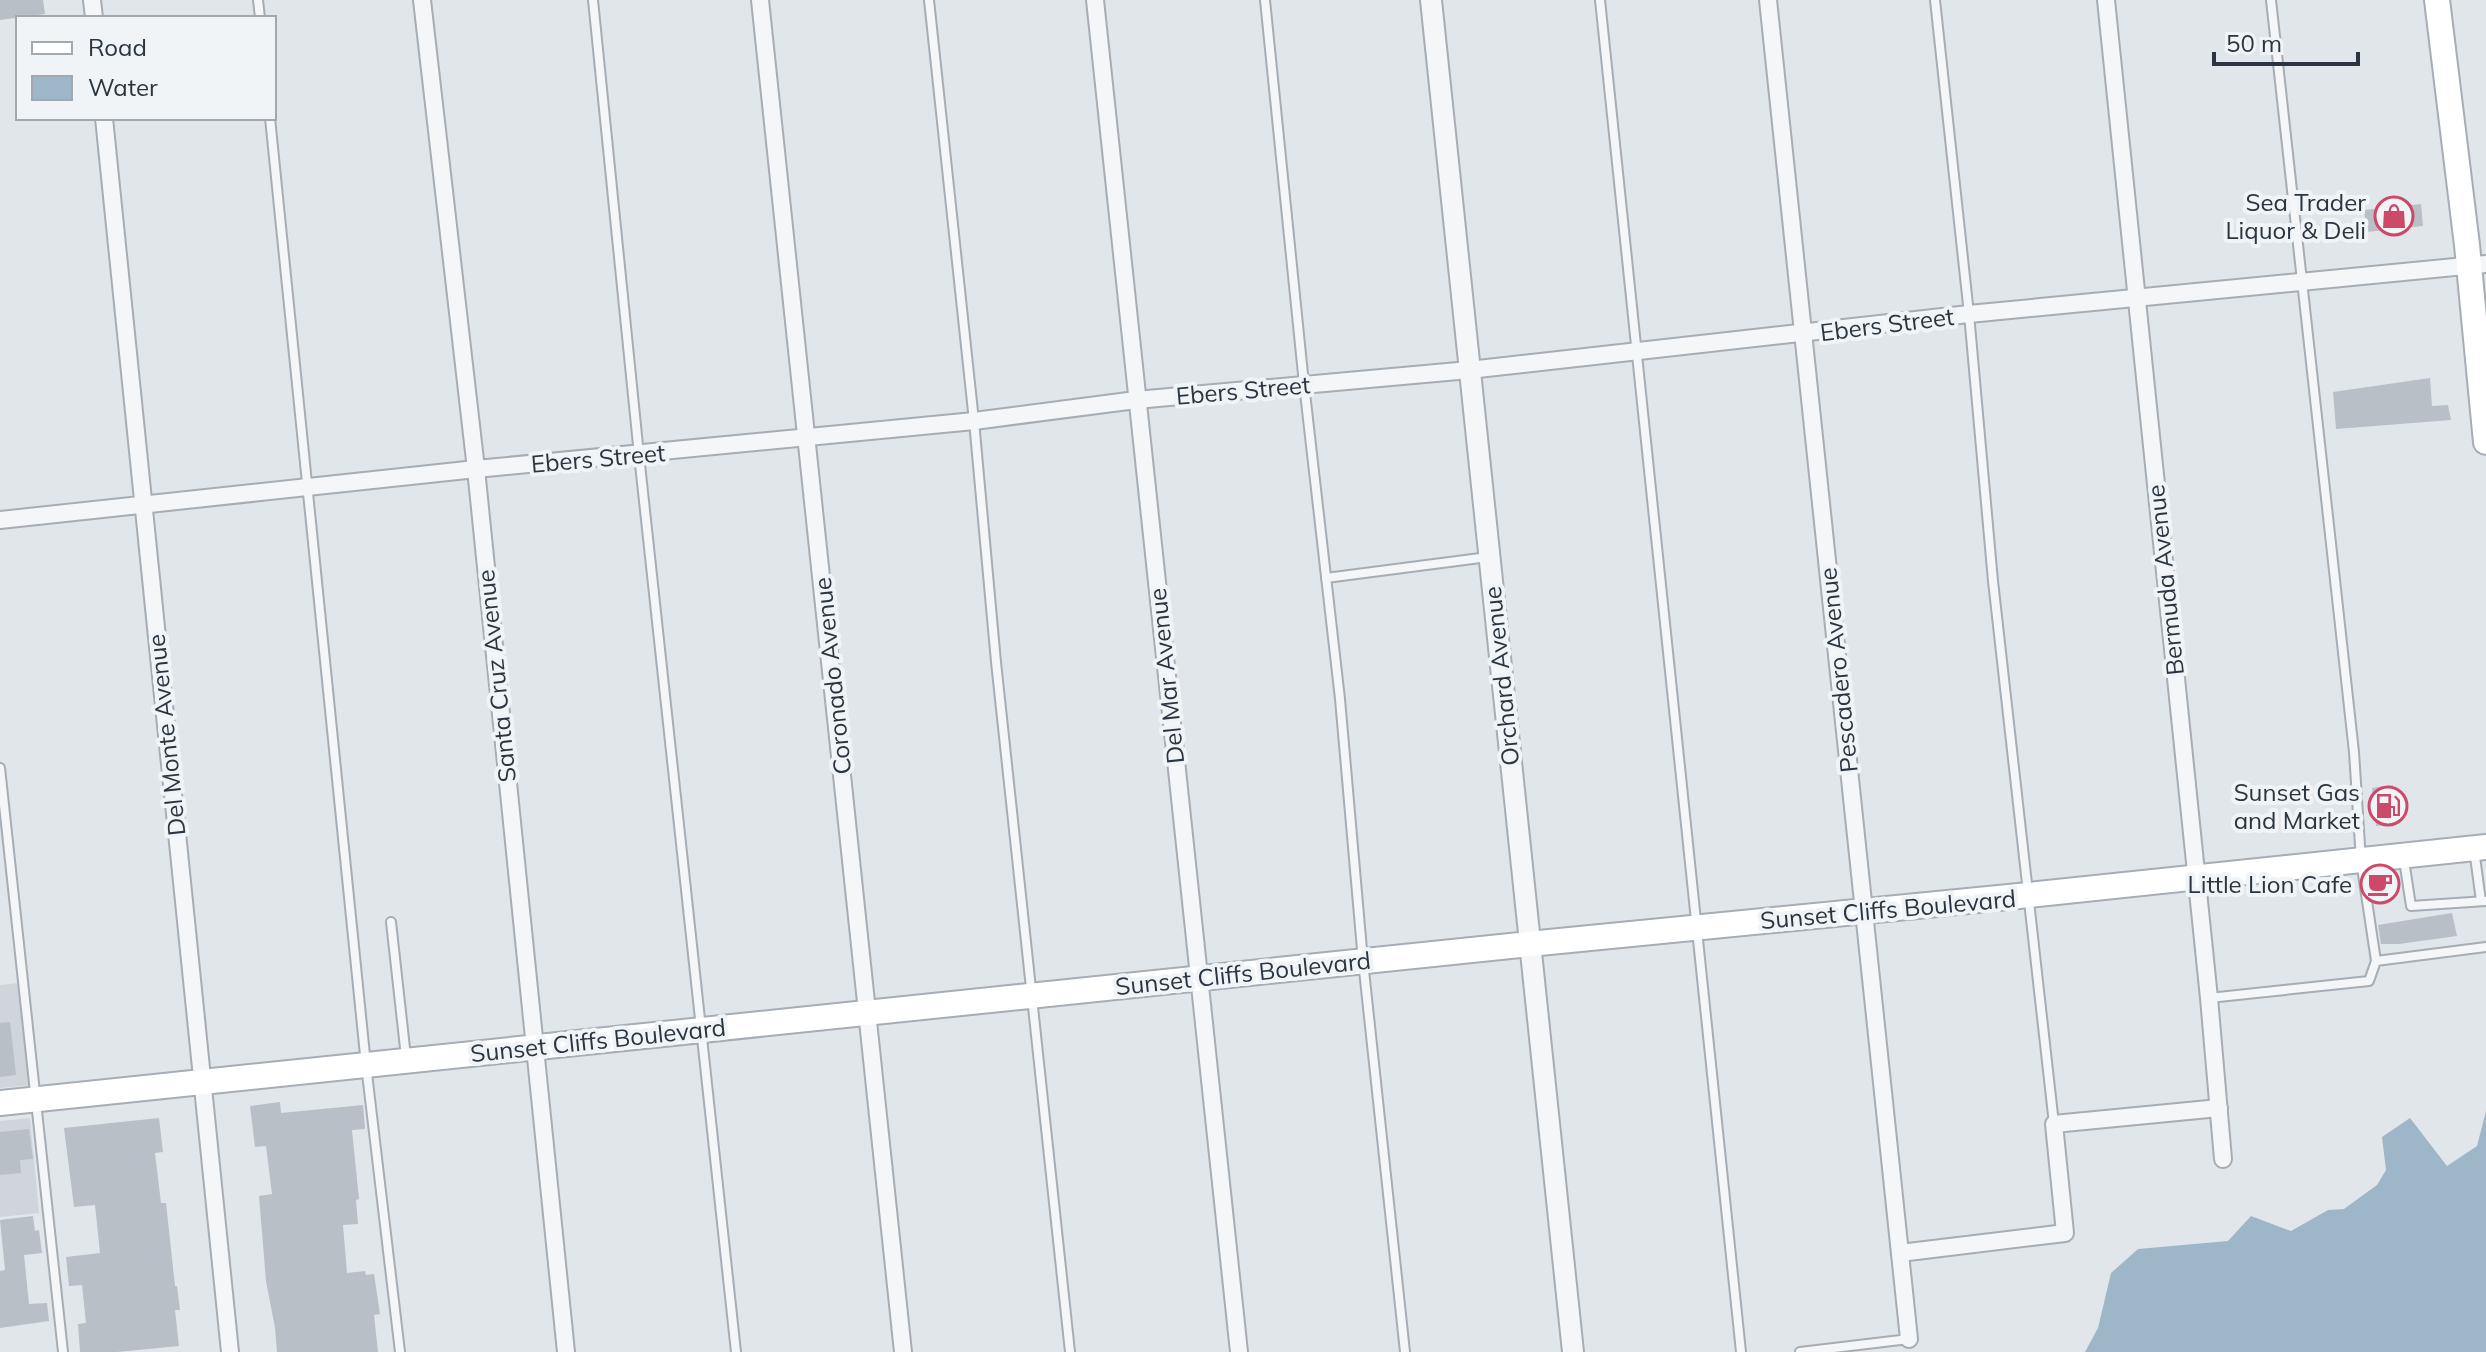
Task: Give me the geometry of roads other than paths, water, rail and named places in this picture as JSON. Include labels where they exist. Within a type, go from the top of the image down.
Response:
[{"type":"main road","points":[[2437,0],[2477,265],[2486,442]]},
{"type":"main road","name":"Sunset Cliffs Boulevard","points":[[0,1103],[2480,848]]},
{"type":"street","name":"Santa Cruz Avenue","points":[[422,0],[476,469],[566,1352]]},
{"type":"street","name":"Coronado Avenue","points":[[760,0],[903,1352]]},
{"type":"street","name":"Del Mar Avenue","points":[[1095,0],[1239,1352]]},
{"type":"street","name":"Orchard Avenue","points":[[1431,0],[1573,1352]]},
{"type":"street","name":"Pescadero Avenue","points":[[1768,0],[1909,1339]]},
{"type":"street","name":"Bermuda Avenue","points":[[2106,0],[2223,1159]]},
{"type":"street","name":"Del Monte Avenue","points":[[104,120],[230,1352]]},
{"type":"street","name":"Ebers Street","points":[[0,520],[476,469],[974,421],[1136,400],[1469,370],[1969,314],[2477,265]]},
{"type":"street","points":[[1900,1253],[2065,1233],[2054,1124],[2219,1108]]},
{"type":"lane","points":[[593,0],[736,1352]]},
{"type":"lane","points":[[929,0],[1070,1352]]},
{"type":"lane","points":[[1265,0],[1340,699],[1363,961],[1405,1352]]},
{"type":"lane","points":[[1600,0],[1741,1352]]},
{"type":"lane","points":[[1935,0],[1969,314],[1993,581],[2054,1124]]},
{"type":"lane","points":[[2209,998],[2369,981],[2376,961],[2361,861],[2354,752],[2271,0]]},
{"type":"lane","points":[[270,120],[366,1065],[400,1352]]},
{"type":"lane","points":[[1326,578],[1489,557]]},
{"type":"lane","points":[[0,768],[63,1352]]},
{"type":"lane","points":[[2404,855],[2411,906],[2484,901],[2480,848]]},
{"type":"lane","points":[[391,922],[406,1061]]},
{"type":"lane","points":[[2376,961],[2486,947]]},
{"type":"lane","points":[[1800,1352],[1909,1339]]},
{"type":"water","points":[[2486,1111],[2486,1352],[2085,1352],[2098,1328],[2111,1273],[2138,1249],[2228,1241],[2251,1216],[2291,1231],[2328,1210],[2344,1209],[2377,1185],[2386,1170],[2382,1137],[2410,1118],[2447,1166],[2477,1146]]},
{"type":"place","name":"Sea Trader Liquor & Deli","points":[[2394,216]]},
{"type":"place","name":"Sunset Gas and Market","points":[[2388,806]]},
{"type":"place","name":"Little Lion Cafe","points":[[2380,884]]}]
